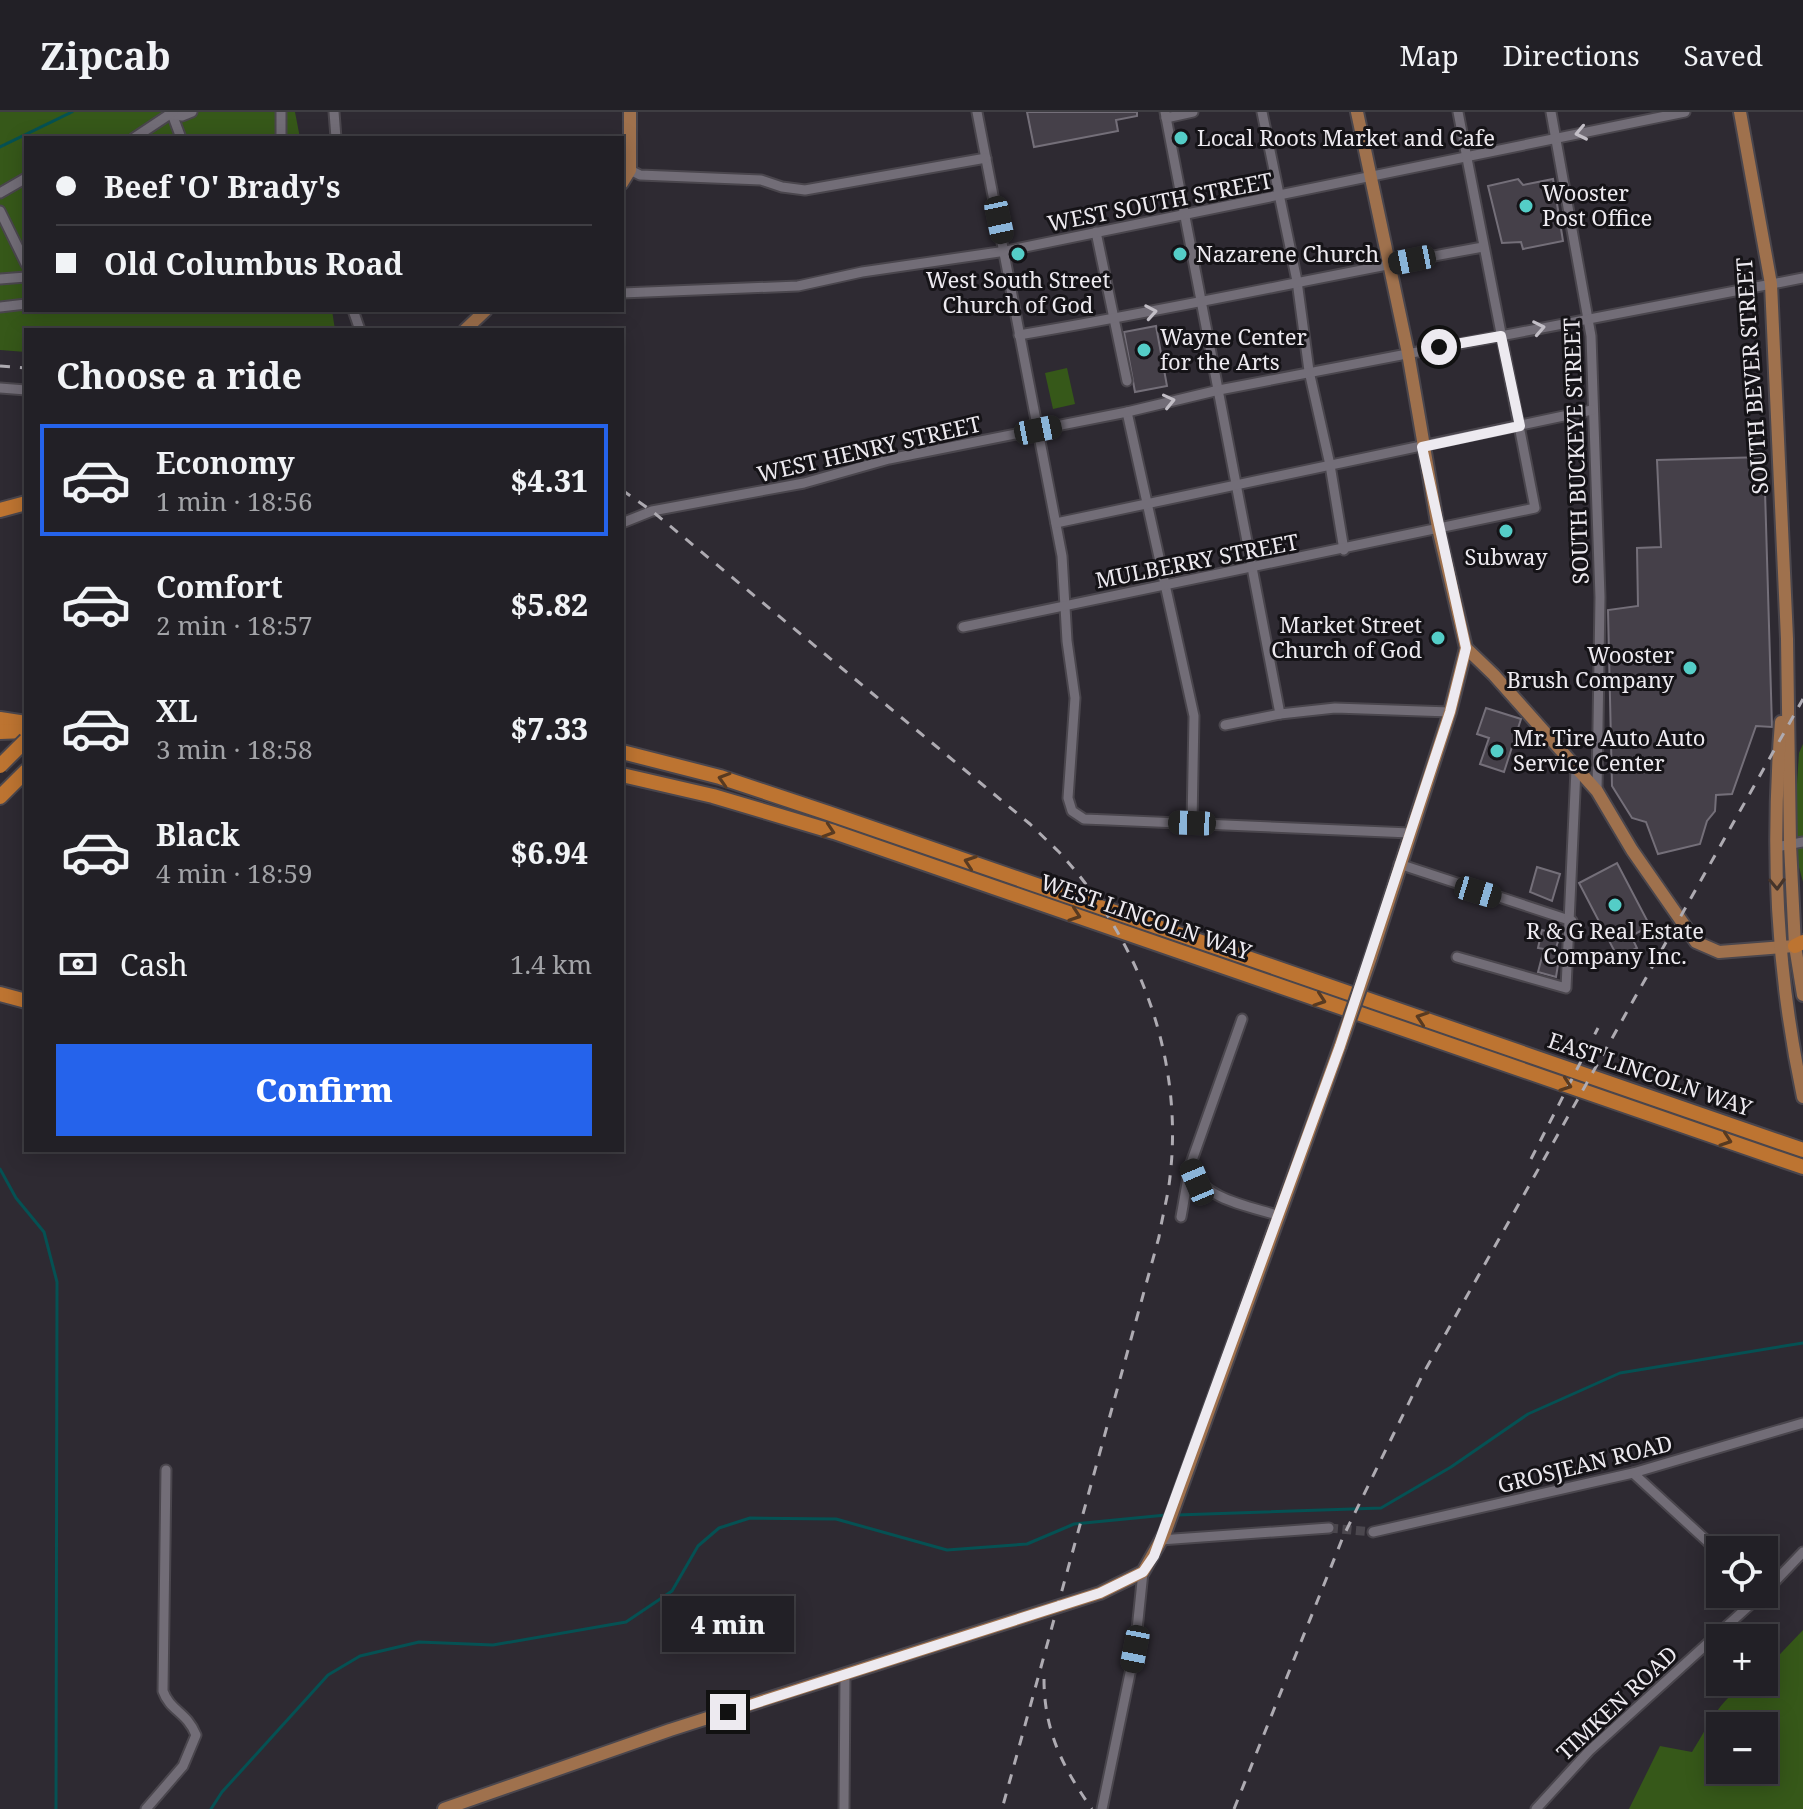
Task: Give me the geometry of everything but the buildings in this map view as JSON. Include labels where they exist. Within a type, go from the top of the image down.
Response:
[{"type":"highway","points":[[0,500],[24,494]]},
{"type":"highway","points":[[0,510],[24,504]]},
{"type":"highway","points":[[0,719],[24,723]]},
{"type":"highway","points":[[0,732],[24,731]]},
{"type":"highway","points":[[0,766],[24,742]]},
{"type":"highway","name":"WEST LINCOLN WAY","points":[[624,753],[788,799],[1483,1039]]},
{"type":"highway","points":[[0,766],[24,763]]},
{"type":"highway","points":[[0,766],[24,770]]},
{"type":"highway","points":[[0,797],[24,772]]},
{"type":"highway","name":"WEST LINCOLN WAY","points":[[624,776],[834,832],[1652,1115]]},
{"type":"highway","points":[[624,782],[754,808]]},
{"type":"highway","points":[[0,985],[24,991]]},
{"type":"highway","points":[[0,994],[24,1000]]},
{"type":"highway","points":[[1483,1039],[1574,1063],[1803,1141]]},
{"type":"highway","name":"EAST LINCOLN WAY","points":[[1483,1039],[1803,1150]]},
{"type":"highway","name":"EAST LINCOLN WAY","points":[[1652,1115],[1803,1167]]},
{"type":"main road","points":[[624,180],[630,170],[630,112]]},
{"type":"main road","points":[[444,1809],[670,1730],[1100,1593],[1143,1572],[1162,1536],[1183,1484],[1340,1046],[1450,712],[1466,648],[1438,528],[1408,353],[1357,112]]},
{"type":"main road","name":"SOUTH BEVER STREET","points":[[1740,112],[1771,284],[1803,995]]},
{"type":"main road","points":[[467,328],[484,312]]},
{"type":"main road","name":"SOUTH BEVER STREET","points":[[1787,639],[1774,808],[1779,947],[1803,1097]]},
{"type":"main road","points":[[1466,648],[1494,675],[1597,791],[1632,850],[1696,942],[1719,952],[1800,946]]},
{"type":"street","points":[[172,113],[182,116],[192,112]]},
{"type":"street","points":[[281,112],[281,136]]},
{"type":"street","points":[[334,112],[336,136]]},
{"type":"street","points":[[977,112],[1062,556],[1064,605],[1075,698],[1068,798],[1072,811],[1084,819],[1410,833]]},
{"type":"street","points":[[1193,112],[1166,115],[1280,714]]},
{"type":"street","points":[[1262,112],[1297,281],[1309,371],[1345,550]]},
{"type":"street","points":[[1458,112],[1520,426]]},
{"type":"street","name":"SOUTH BUCKEYE STREET","points":[[1551,112],[1590,319],[1600,597],[1597,791]]},
{"type":"street","name":"WEST SOUTH STREET","points":[[624,293],[798,286],[862,272],[1006,251],[1685,112]]},
{"type":"street","points":[[137,136],[172,113]]},
{"type":"street","points":[[172,113],[180,136]]},
{"type":"street","points":[[630,170],[640,175],[761,180],[805,190],[986,158]]},
{"type":"street","points":[[0,193],[24,179]]},
{"type":"street","points":[[0,211],[24,260]]},
{"type":"street","points":[[1096,232],[1127,381]]},
{"type":"street","points":[[1019,335],[1201,303],[1297,281],[1483,247]]},
{"type":"street","points":[[0,279],[24,277]]},
{"type":"street","name":"WEST HENRY STREET","points":[[624,522],[652,511],[755,494],[889,459],[1127,412],[1309,371],[1803,278]]},
{"type":"street","points":[[0,307],[24,304]]},
{"type":"street","points":[[0,388],[24,390]]},
{"type":"street","points":[[1056,523],[1592,410]]},
{"type":"street","points":[[1127,412],[1194,716],[1192,823]]},
{"type":"street","name":"MULBERRY STREET","points":[[963,627],[1345,550],[1535,508],[1520,426]]},
{"type":"street","points":[[1225,725],[1280,714],[1335,708],[1450,712]]},
{"type":"street","points":[[1457,957],[1566,988],[1572,921],[1576,769]]},
{"type":"street","points":[[1776,847],[1796,843]]},
{"type":"street","points":[[1399,864],[1572,921]]},
{"type":"street","points":[[1181,1217],[1190,1166],[1242,1019]]},
{"type":"street","points":[[1190,1166],[1197,1182],[1209,1192],[1280,1216]]},
{"type":"street","name":"GROSJEAN ROAD","points":[[1373,1532],[1633,1473],[1803,1423]]},
{"type":"street","points":[[146,1809],[183,1766],[196,1735],[190,1720],[167,1704],[163,1691],[166,1470]]},
{"type":"street","points":[[1633,1473],[1706,1540]]},
{"type":"street","points":[[1162,1536],[1329,1528]]},
{"type":"street","name":"TIMKEN ROAD","points":[[1778,1578],[1803,1552]]},
{"type":"street","points":[[1102,1809],[1135,1649],[1143,1572]]},
{"type":"street","name":"TIMKEN ROAD","points":[[1536,1809],[1589,1751],[1747,1608]]},
{"type":"street","points":[[844,1809],[845,1676]]},
{"type":"green space","points":[[0,112],[295,112],[300,136],[24,136],[24,312],[332,312],[335,328],[24,328],[24,352],[0,350]]},
{"type":"green space","points":[[1067,368],[1075,404],[1053,409],[1045,373]]},
{"type":"green space","points":[[1803,744],[1803,882],[1793,845],[1799,753]]},
{"type":"green space","points":[[1803,1630],[1803,1809],[1629,1809],[1660,1746],[1692,1752],[1706,1729],[1706,1784],[1778,1784],[1778,1712],[1716,1712],[1729,1697],[1778,1696],[1778,1656]]},
{"type":"waterway","points":[[0,147],[72,112]]},
{"type":"waterway","points":[[0,1169],[16,1198],[44,1232],[57,1282],[56,1809]]},
{"type":"waterway","points":[[1177,1515],[1381,1508],[1451,1467],[1528,1414],[1620,1373],[1803,1343]]},
{"type":"waterway","points":[[211,1809],[222,1792],[328,1675],[360,1656],[419,1642],[493,1645],[626,1622],[672,1591],[698,1546],[719,1528],[750,1518],[836,1519],[947,1550],[1027,1544],[1074,1524],[1166,1515]]},
{"type":"tunnel","points":[[1329,1528],[1373,1532]]},
{"type":"railway","points":[[0,366],[24,368]]},
{"type":"railway","points":[[624,491],[652,511],[1030,824],[1059,852],[1112,923],[1150,1002],[1170,1088],[1173,1132],[1169,1184],[1159,1237],[1002,1809]]},
{"type":"railway","points":[[1234,1809],[1343,1537],[1423,1374],[1803,699]]},
{"type":"railway","points":[[1531,1159],[1598,1028]]},
{"type":"railway","points":[[1044,1679],[1047,1715],[1057,1748],[1072,1779],[1092,1809]]},
{"type":"place","name":"Local Roots Market and Cafe","points":[[1181,138]]},
{"type":"place","name":"Wooster Post Office","points":[[1526,206]]},
{"type":"place","name":"West South Street Church of God","points":[[1018,254]]},
{"type":"place","name":"Nazarene Church","points":[[1180,254]]},
{"type":"place","name":"Wayne Center for the Arts","points":[[1144,350]]},
{"type":"place","name":"Subway","points":[[1506,531]]},
{"type":"place","name":"Market Street Church of God","points":[[1438,638]]},
{"type":"place","name":"Wooster Brush Company","points":[[1690,668]]},
{"type":"place","name":"Mr. Tire Auto Auto Service Center","points":[[1497,751]]},
{"type":"place","name":"R & G Real Estate Company Inc.","points":[[1615,905]]},
{"type":"route","points":[[728,1712],[1100,1593],[1143,1572],[1154,1556],[1183,1484],[1371,957],[1450,712],[1466,648],[1422,447],[1520,426],[1501,336],[1439,347]]}]
